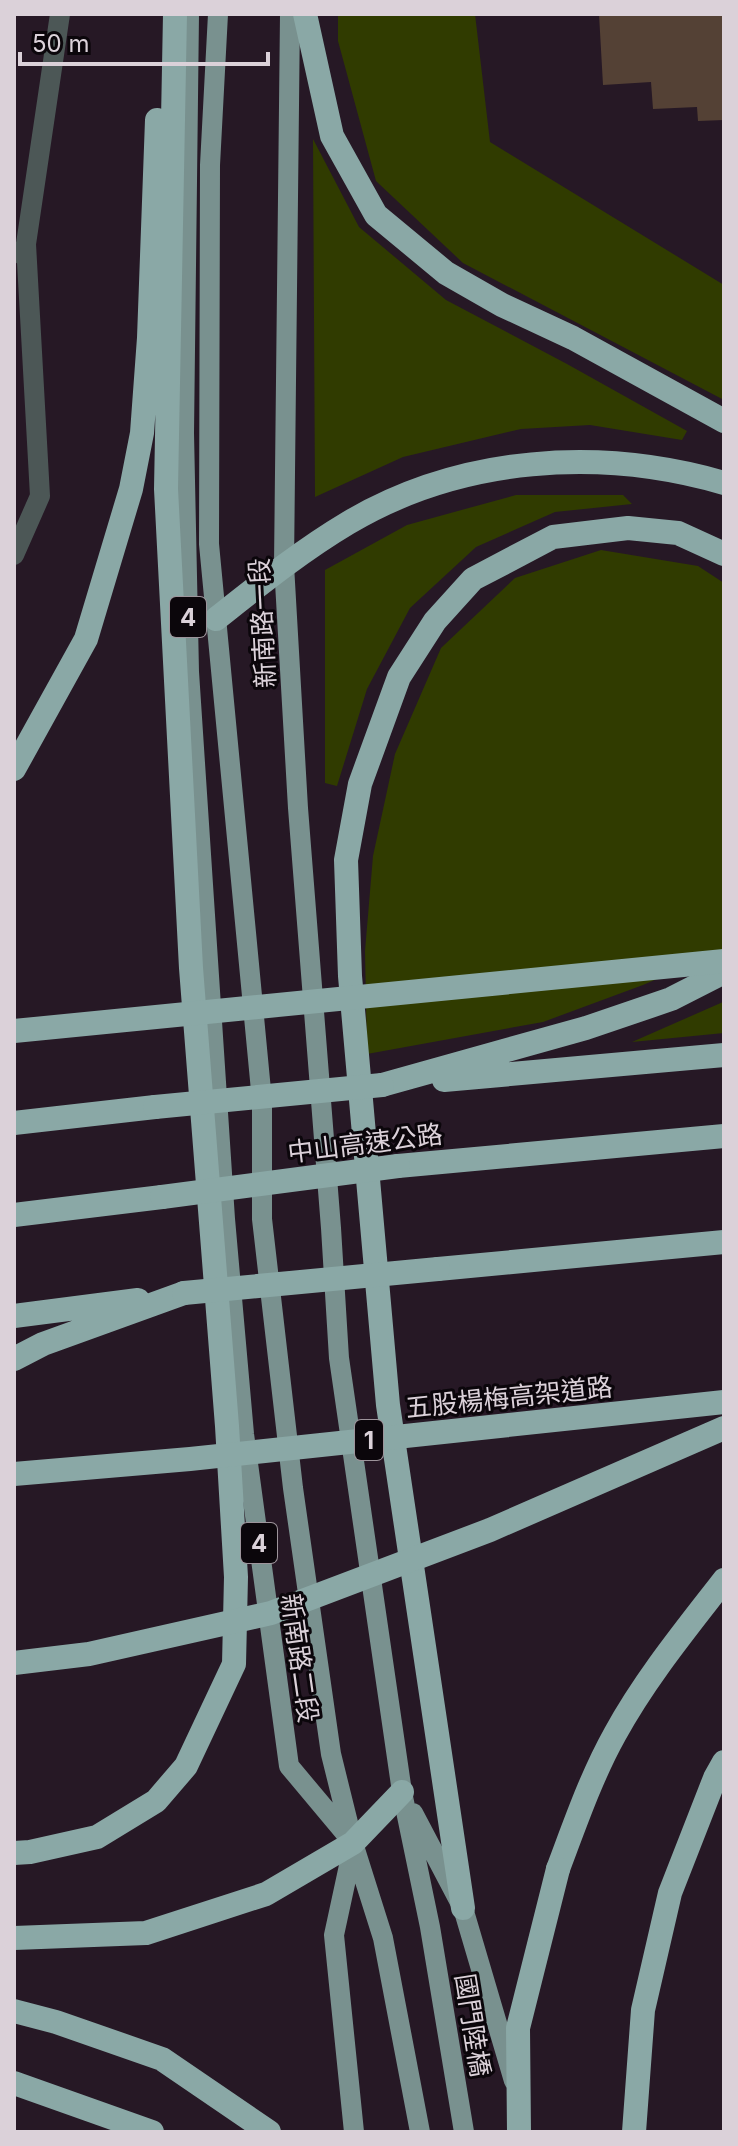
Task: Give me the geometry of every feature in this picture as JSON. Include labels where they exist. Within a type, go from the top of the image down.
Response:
[{"type":"highway","points":[[14,769],[86,639],[131,489],[142,433],[149,338],[161,14]]},
{"type":"highway","points":[[14,1853],[97,1837],[156,1801],[186,1766],[234,1664],[236,1577],[191,968],[166,489],[175,14]]},
{"type":"highway","points":[[305,14],[332,136],[376,215],[446,273],[724,421]]},
{"type":"highway","points":[[216,619],[284,565],[350,522],[423,489],[462,477],[550,462],[598,462],[647,465],[724,483]]},
{"type":"highway","points":[[463,1908],[388,1405],[350,976],[346,860],[360,784],[399,677],[435,621],[473,579],[553,537],[628,528],[678,533],[724,554]]},
{"type":"highway","points":[[14,1031],[724,961]]},
{"type":"highway","points":[[382,1085],[586,1028],[671,999],[724,972]]},
{"type":"highway","points":[[14,1123],[382,1085],[724,1055]]},
{"type":"highway","name":"中山高速公路","points":[[14,1215],[398,1166],[724,1136]]},
{"type":"highway","points":[[14,1316],[184,1293],[724,1242]]},
{"type":"highway","points":[[14,1359],[43,1344],[184,1293]]},
{"type":"highway","name":"五股楊梅高架道路","points":[[14,1474],[190,1459],[724,1402]]},
{"type":"highway","points":[[14,1663],[89,1654],[271,1613],[490,1530],[724,1428]]},
{"type":"highway","points":[[519,2132],[518,2028],[558,1869],[615,1733],[666,1655],[724,1580]]},
{"type":"highway","points":[[634,2132],[643,2010],[670,1893],[724,1762]]},
{"type":"highway","points":[[14,1938],[146,1933],[266,1894],[353,1843],[402,1792]]},
{"type":"highway","points":[[14,2011],[56,2022],[162,2059],[268,2131]]},
{"type":"highway","points":[[14,2083],[152,2132]]},
{"type":"main road","name":"新南路二段","points":[[189,14],[184,433],[189,672],[225,1219],[244,1434],[289,1766],[353,1843]]},
{"type":"main road","name":"新南路一段","points":[[218,14],[210,165],[209,544],[262,1101],[262,1219]]},
{"type":"main road","name":"新南路一段","points":[[290,14],[284,565],[298,808],[339,1358],[402,1792]]},
{"type":"main road","name":"新南路二段","points":[[262,1219],[293,1488],[331,1754],[353,1843]]},
{"type":"main road","points":[[402,1792],[463,1908],[529,2132]]},
{"type":"main road","name":"國門陸橋","points":[[402,1792],[430,1927],[464,2132]]},
{"type":"main road","name":"4","points":[[353,1843],[383,1938],[420,2132]]},
{"type":"main road","name":"4","points":[[353,1843],[334,1935],[354,2132]]},
{"type":"street","points":[[14,555],[40,496],[26,244],[60,14]]},
{"type":"street","points":[[14,275],[26,244]]},
{"type":"green space","points":[[338,14],[475,14],[490,142],[724,285],[724,400],[463,263],[376,181],[338,41]]},
{"type":"green space","points":[[313,139],[359,227],[446,300],[687,431],[682,440],[590,425],[521,429],[403,457],[315,497]]},
{"type":"green space","points":[[516,495],[623,495],[632,504],[555,512],[476,547],[410,608],[367,689],[337,786],[325,783],[325,570],[407,525]]},
{"type":"green space","points":[[601,550],[698,566],[724,583],[724,950],[643,985],[543,1022],[367,1054],[365,951],[373,856],[395,754],[441,648],[515,578]]},
{"type":"green space","points":[[723,1002],[724,1033],[632,1042]]},
{"type":"building","points":[[599,14],[724,14],[724,120],[698,121],[697,107],[653,109],[651,82],[603,85]]}]
